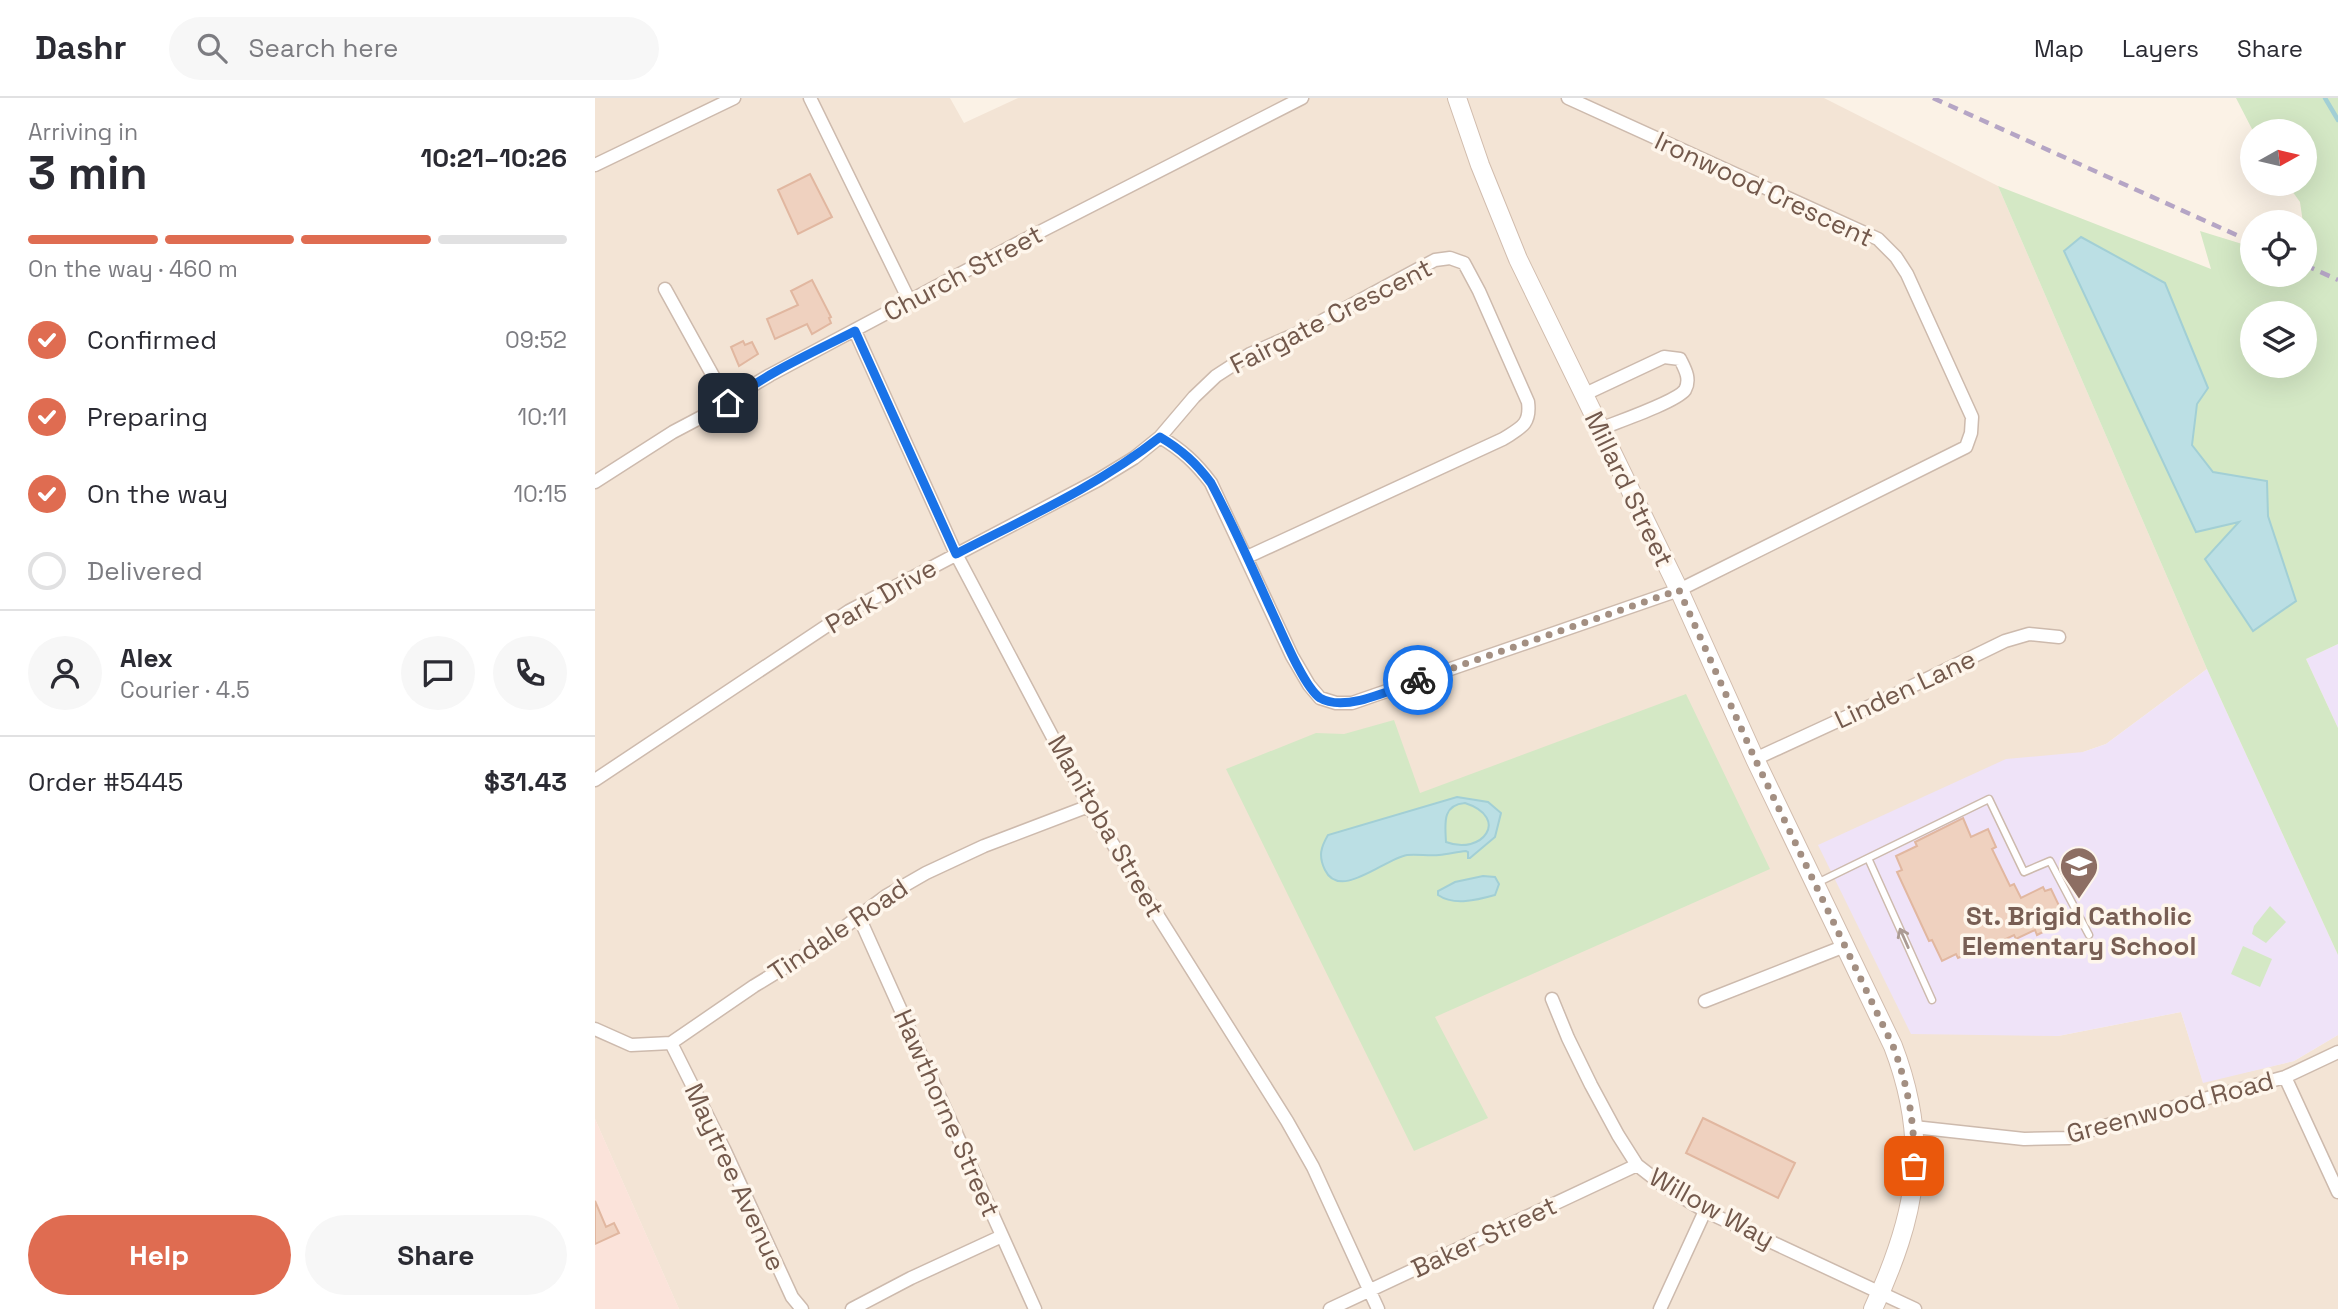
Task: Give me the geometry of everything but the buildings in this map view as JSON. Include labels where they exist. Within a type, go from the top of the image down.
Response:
[{"type":"street","points":[[595,165],[734,98]]},
{"type":"street","points":[[810,98],[910,302]]},
{"type":"street","name":"Church Street","points":[[595,482],[673,432],[728,403],[753,385],[1020,242],[1302,98]]},
{"type":"street","name":"Millard Street","points":[[1457,98],[1480,165],[1518,259],[1679,590],[1755,759],[1893,1046],[1906,1081],[1914,1127],[1914,1181],[1896,1256],[1876,1301]]},
{"type":"street","name":"Ironwood Crescent","points":[[1568,98],[1878,239],[1896,257],[1907,274],[1972,417],[1971,433],[1966,447],[1679,590]]},
{"type":"street","name":"Fairgate Crescent","points":[[1160,437],[1216,376],[1250,354],[1305,330],[1435,260],[1450,258],[1464,264],[1479,291],[1528,402],[1529,414],[1524,425],[1503,439],[1247,558]]},
{"type":"street","points":[[665,289],[728,403]]},
{"type":"street","name":"Manitoba Street","points":[[855,331],[956,554],[1089,806],[1287,1121],[1313,1167],[1378,1309]]},
{"type":"street","points":[[1583,395],[1664,357],[1680,359],[1688,375],[1686,389],[1675,398],[1600,429]]},
{"type":"street","points":[[1160,437],[1182,450],[1204,474],[1226,510],[1292,656],[1320,698],[1352,703],[1679,590]]},
{"type":"street","name":"Park Drive","points":[[595,780],[849,611],[1098,481],[1160,437]]},
{"type":"street","name":"Linden Lane","points":[[1755,759],[2005,641],[2029,634],[2059,637]]},
{"type":"street","name":"Tindale Road","points":[[671,1043],[886,896],[954,858],[1089,806]]},
{"type":"street","name":"Hawthorne Street","points":[[859,917],[1035,1309]]},
{"type":"street","points":[[1705,1001],[1845,946]]},
{"type":"street","name":"Willow Way","points":[[1552,999],[1567,1038],[1591,1085],[1637,1165],[1664,1186],[1705,1211],[1876,1301],[1915,1309]]},
{"type":"street","points":[[595,1029],[631,1045],[671,1043]]},
{"type":"street","name":"Maytree Avenue","points":[[671,1043],[730,1161],[792,1297],[802,1309]]},
{"type":"street","name":"Greenwood Road","points":[[1914,1127],[2024,1139],[2069,1138],[2285,1077],[2338,1052]]},
{"type":"street","points":[[2285,1077],[2338,1192]]},
{"type":"street","name":"Baker Street","points":[[1331,1309],[1637,1165]]},
{"type":"street","points":[[1660,1309],[1705,1211]]},
{"type":"street","points":[[852,1309],[1002,1236]]},
{"type":"lane","points":[[1815,884],[1989,799],[2024,872],[2050,862],[2089,935]]},
{"type":"lane","points":[[1868,858],[1932,1000]]},
{"type":"shaded area","points":[[595,98],[950,98],[964,123],[1018,98],[1824,98],[1998,186],[2207,669],[2106,744],[2083,752],[2058,1036],[2181,1012],[2203,1082],[2294,1061],[2338,1035],[2338,1309],[679,1309],[595,1119]]},
{"type":"shaded area","points":[[2338,644],[2338,728],[2306,659]]},
{"type":"shaded area","name":"St. Brigid Catholic Elementary School","points":[[2207,669],[2338,955],[2338,1035],[2294,1061],[2203,1083],[2181,1012],[2058,1036],[1911,1034],[1818,845],[2006,759],[2083,752],[2106,744]]},
{"type":"shaded area","points":[[595,1119],[679,1309],[595,1309]]},
{"type":"green space","points":[[2236,98],[2338,98],[2338,644],[2306,659],[2338,728],[2338,955],[2207,669],[1998,186],[2211,269],[2200,231],[2240,243],[2240,287],[2317,287],[2317,210],[2301,210],[2296,196],[2317,196],[2317,119],[2247,119]]},
{"type":"green space","points":[[1686,694],[1770,869],[1435,1017],[1488,1118],[1414,1151],[1226,769],[1316,733],[1344,734],[1394,720],[1420,793]]},
{"type":"green space","points":[[2270,906],[2286,922],[2266,943],[2252,934],[2254,926]]},
{"type":"green space","points":[[2243,946],[2272,959],[2260,987],[2231,974]]},
{"type":"water","points":[[2081,237],[2165,283],[2208,388],[2197,404],[2192,445],[2213,472],[2267,481],[2268,516],[2296,601],[2253,631],[2205,559],[2239,522],[2196,532],[2064,251]]},
{"type":"water","points":[[1457,797],[1488,802],[1501,813],[1495,837],[1470,858],[1466,851],[1439,855],[1407,855],[1351,880],[1332,878],[1325,870],[1321,856],[1328,835]],"holes":[[[1465,803],[1487,817],[1489,826],[1480,840],[1459,845],[1446,842],[1447,816],[1452,807]]]},
{"type":"water","points":[[1483,876],[1495,877],[1499,884],[1495,895],[1458,901],[1438,895],[1438,891],[1455,882]]},
{"type":"waterway","points":[[2325,98],[2338,120]]},
{"type":"railway","points":[[1933,98],[2240,237]]},
{"type":"railway","points":[[2317,270],[2338,280]]},
{"type":"way so far","points":[[1418,680],[1679,590],[1755,759],[1893,1046],[1906,1081],[1914,1127],[1914,1166]]},
{"type":"place","name":"St. Brigid Catholic Elementary School","points":[[2079,900]]},
{"type":"route","points":[[728,403],[770,375],[855,331],[956,554],[1098,481],[1160,437],[1182,450],[1211,483],[1226,510],[1292,656],[1320,698],[1352,703],[1418,680]]}]
